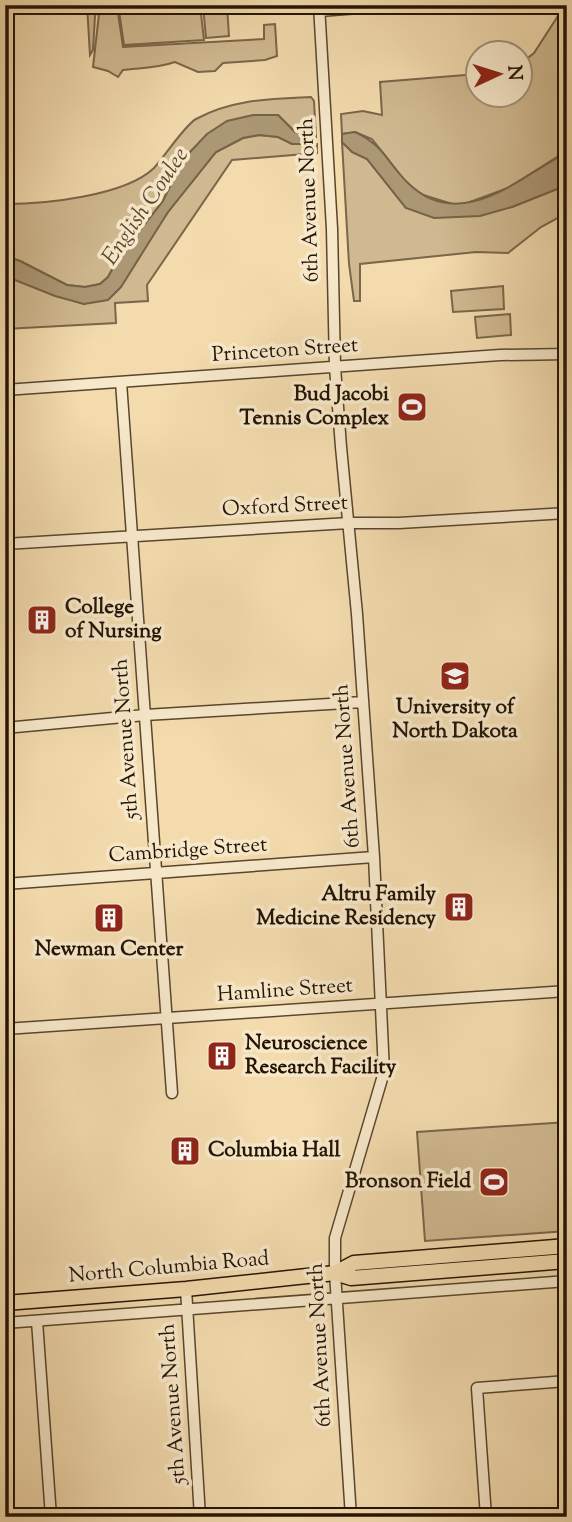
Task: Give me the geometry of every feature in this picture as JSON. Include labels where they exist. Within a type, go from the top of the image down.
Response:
[{"type":"main road","name":"North Columbia Road","points":[[5,1303],[186,1289],[335,1273],[354,1263],[567,1246]]},
{"type":"main road","name":"North Columbia Road","points":[[335,1273],[351,1278],[567,1261]]},
{"type":"street","points":[[319,8],[399,5]]},
{"type":"street","name":"6th Avenue North","points":[[319,8],[332,229],[335,367],[374,857],[384,1072],[335,1238],[351,1517]]},
{"type":"street","name":"Princeton Street","points":[[5,390],[500,355],[567,354]]},
{"type":"street","name":"5th Avenue North","points":[[121,382],[172,1093]]},
{"type":"street","name":"Oxford Street","points":[[5,544],[567,513]]},
{"type":"street","points":[[5,728],[145,715],[363,702]]},
{"type":"street","name":"Cambridge Street","points":[[5,884],[374,857]]},
{"type":"street","name":"Hamline Street","points":[[5,1029],[567,991]]},
{"type":"street","points":[[5,1323],[567,1281]]},
{"type":"street","name":"5th Avenue North","points":[[186,1289],[200,1517]]},
{"type":"street","points":[[37,1321],[51,1517]]},
{"type":"street","points":[[486,1517],[477,1388],[567,1381]]},
{"type":"shaded area","points":[[87,5],[200,5],[204,40],[124,45],[119,11],[97,12],[93,50],[90,55]]},
{"type":"shaded area","points":[[203,5],[227,5],[229,36],[206,38]]},
{"type":"shaded area","points":[[567,5],[567,146],[557,157],[508,188],[459,206],[420,194],[406,182],[372,139],[355,132],[342,134],[341,114],[363,111],[382,115],[380,82],[463,75],[463,108],[534,108],[534,53]]},
{"type":"shaded area","points":[[118,13],[123,47],[264,39],[264,25],[275,24],[277,56],[265,60],[223,63],[215,71],[198,72],[175,62],[123,70],[118,77],[93,67],[99,14]]},
{"type":"shaded area","points":[[311,97],[314,101],[316,137],[295,132],[278,115],[190,152],[163,201],[119,257],[108,277],[100,284],[85,287],[67,285],[5,256],[5,204],[62,200],[105,192],[141,178],[154,168],[191,122],[210,112],[252,101]]},
{"type":"shaded area","points":[[253,115],[278,115],[295,132],[312,137],[312,144],[292,144],[278,137],[259,135],[243,138],[216,152],[168,212],[121,287],[108,300],[84,304],[55,296],[5,276],[5,256],[67,285],[85,287],[100,284],[108,277],[119,257],[163,201],[190,152],[207,134],[227,121]]},
{"type":"shaded area","points":[[355,132],[373,143],[408,183],[428,197],[448,203],[469,202],[489,196],[567,152],[567,185],[512,207],[480,216],[434,218],[406,208],[367,159],[352,152],[342,142],[342,134]]},
{"type":"shaded area","points":[[260,135],[278,137],[292,144],[317,144],[317,153],[232,160],[147,285],[148,301],[115,303],[116,323],[5,329],[5,276],[84,304],[143,250],[168,212],[216,152],[243,138]]},
{"type":"shaded area","points":[[342,142],[352,152],[367,159],[406,208],[512,207],[567,185],[567,213],[541,227],[508,253],[476,252],[360,264],[360,301],[354,301],[349,264]]},
{"type":"shaded area","points":[[503,286],[504,309],[453,312],[451,291]]},
{"type":"shaded area","points":[[510,314],[511,335],[477,338],[475,317]]},
{"type":"shaded area","name":"Bronson Field","points":[[567,1122],[567,1231],[425,1241],[417,1132]]},
{"type":"place","name":"Bud Jacobi Tennis Complex","points":[[412,407]]},
{"type":"place","name":"College of Nursing","points":[[42,620]]},
{"type":"place","name":"University of North Dakota","points":[[455,676]]},
{"type":"place","name":"Altru Family Medicine Residency","points":[[459,907]]},
{"type":"place","name":"Newman Center","points":[[109,918]]},
{"type":"place","name":"Neuroscience Research Facility","points":[[222,1056]]},
{"type":"place","name":"Columbia Hall","points":[[185,1151]]},
{"type":"place","name":"Bronson Field","points":[[494,1182]]},
{"type":"water label","name":"English Coulee","points":[[146,207]]}]
